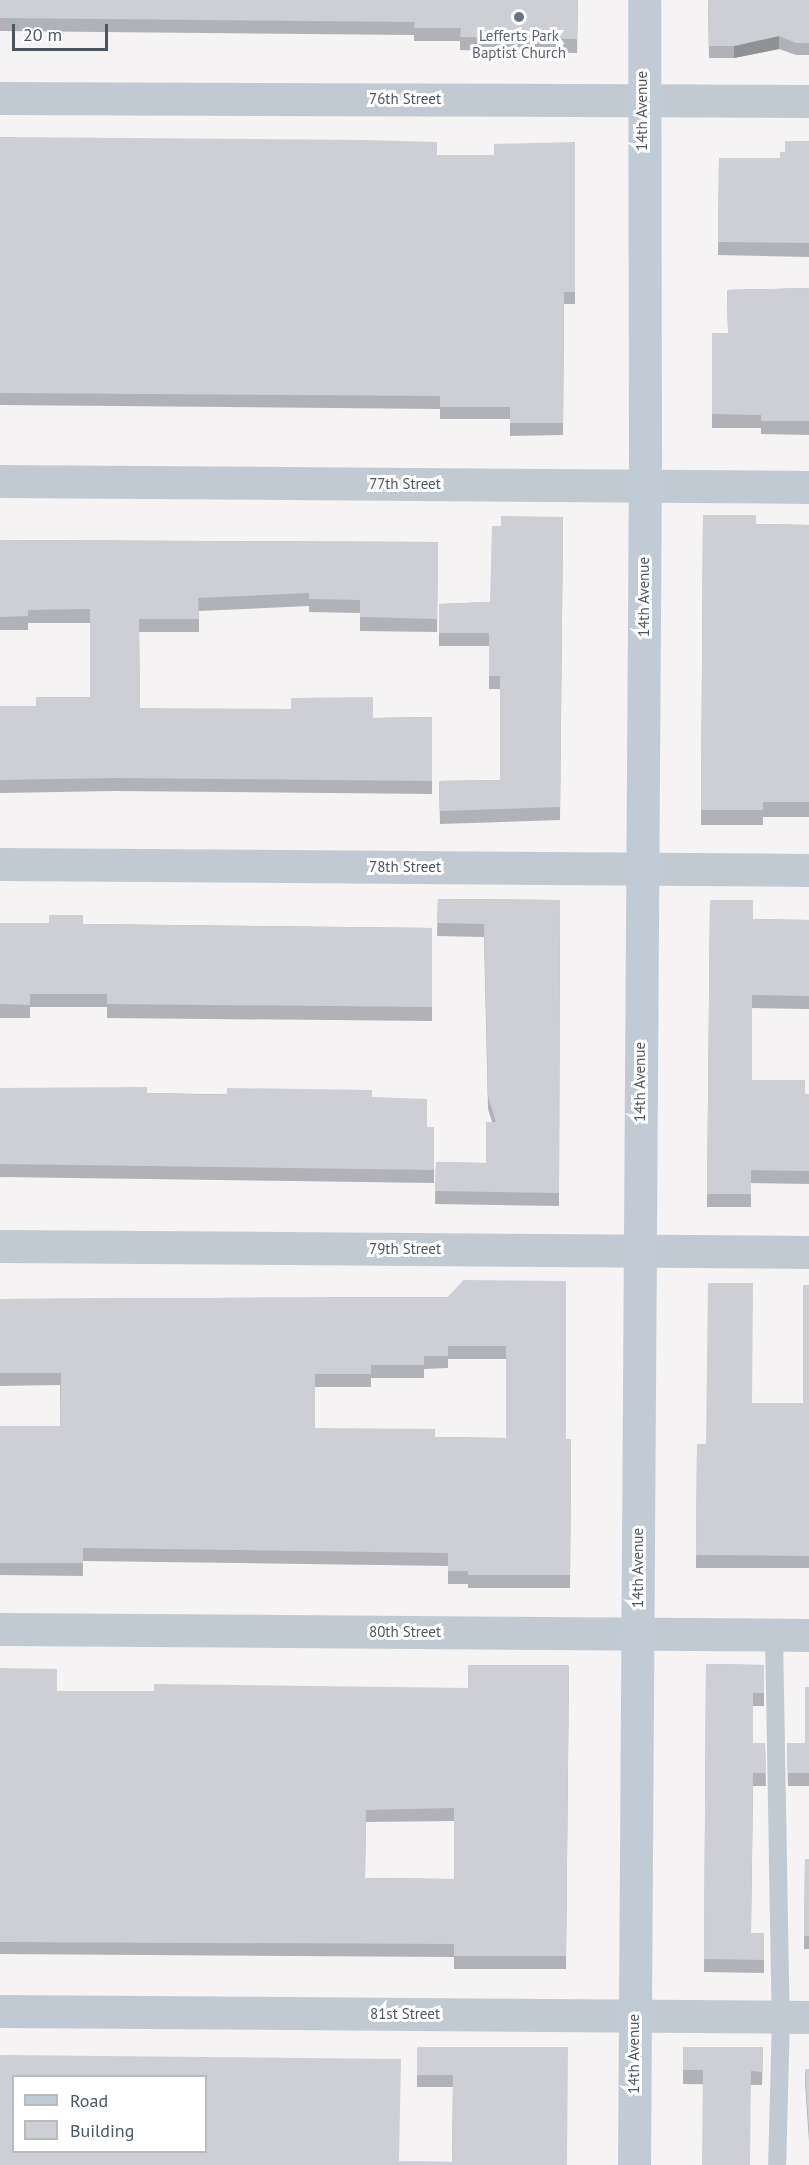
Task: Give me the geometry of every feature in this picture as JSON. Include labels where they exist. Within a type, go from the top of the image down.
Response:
[{"type":"main road","name":"14th Avenue","points":[[634,2165],[645,485],[642,100],[644,0]]},
{"type":"street","name":"76th Street","points":[[0,98],[809,101]]},
{"type":"street","name":"77th Street","points":[[0,481],[809,487]]},
{"type":"street","name":"78th Street","points":[[0,864],[809,870]]},
{"type":"street","name":"79th Street","points":[[0,1246],[809,1252]]},
{"type":"street","name":"80th Street","points":[[0,1629],[809,1635]]},
{"type":"street","name":"81st Street","points":[[0,2011],[795,2017]]},
{"type":"lane","points":[[774,1635],[795,2017],[777,2165]]},
{"type":"building","points":[[0,0],[578,0],[577,39],[460,37],[461,28],[414,28],[415,22],[0,18]]},
{"type":"building","points":[[708,0],[809,0],[809,43],[796,43],[779,36],[734,46],[709,46]]},
{"type":"building","points":[[0,137],[437,142],[437,155],[494,155],[494,144],[575,142],[575,292],[564,292],[563,423],[510,423],[510,407],[440,407],[440,396],[0,393]]},
{"type":"building","points":[[785,141],[809,141],[809,243],[718,242],[719,158],[780,158],[780,152],[785,152]]},
{"type":"building","points":[[809,288],[809,421],[761,421],[761,415],[712,414],[712,333],[728,333],[727,290]]},
{"type":"building","points":[[703,515],[756,515],[756,524],[809,525],[809,802],[763,802],[763,810],[701,810]]},
{"type":"building","points":[[501,516],[563,517],[560,807],[440,811],[439,781],[500,780],[500,676],[489,676],[489,633],[439,633],[439,604],[490,602],[492,526],[501,526]]},
{"type":"building","points":[[0,540],[438,542],[437,619],[360,617],[360,600],[309,599],[309,593],[198,598],[199,619],[139,619],[140,708],[291,709],[291,698],[373,697],[373,718],[432,717],[432,781],[114,778],[0,780],[0,706],[36,706],[36,697],[90,697],[90,609],[28,610],[28,616],[0,617]]},
{"type":"building","points":[[438,899],[560,900],[559,1193],[435,1191],[436,1162],[486,1163],[486,1122],[496,1122],[488,1096],[484,924],[437,923]]},
{"type":"building","points":[[710,900],[753,900],[753,919],[809,920],[809,996],[752,995],[752,1080],[805,1080],[805,1094],[809,1094],[809,1171],[751,1170],[751,1194],[707,1194]]},
{"type":"building","points":[[49,915],[83,915],[83,924],[432,928],[432,1007],[107,1004],[107,994],[30,994],[30,1005],[0,1004],[0,923],[49,923]]},
{"type":"building","points":[[147,1087],[147,1093],[227,1095],[227,1088],[372,1090],[372,1097],[427,1099],[427,1127],[434,1127],[434,1170],[0,1164],[0,1088]]},
{"type":"building","points":[[464,1280],[566,1281],[566,1439],[571,1439],[570,1575],[468,1575],[468,1571],[448,1571],[448,1553],[83,1548],[83,1563],[0,1563],[0,1426],[60,1426],[61,1373],[0,1373],[0,1299],[448,1297]],"holes":[[[448,1346],[506,1346],[506,1438],[435,1437],[435,1429],[315,1428],[315,1374],[371,1374],[371,1365],[424,1365],[424,1356],[448,1356]]]},
{"type":"building","points":[[708,1283],[753,1283],[752,1403],[803,1403],[803,1285],[809,1285],[809,1556],[696,1555],[697,1444],[706,1444]]},
{"type":"building","points":[[706,1664],[764,1665],[764,1693],[753,1693],[753,1743],[765,1743],[766,1773],[753,1773],[751,1933],[764,1933],[764,1960],[704,1959]]},
{"type":"building","points":[[468,1665],[569,1665],[566,1956],[454,1956],[454,1944],[0,1942],[0,1668],[57,1669],[57,1691],[154,1691],[154,1684],[468,1688]],"holes":[[[454,1808],[454,1879],[365,1878],[366,1810]]]},
{"type":"building","points":[[805,1687],[809,1687],[809,1773],[788,1773],[787,1743],[805,1743]]},
{"type":"building","points":[[805,1859],[809,1859],[809,1936],[804,1936]]},
{"type":"building","points":[[417,2047],[568,2047],[567,2165],[0,2165],[0,2055],[401,2059],[399,2161],[452,2162],[453,2075],[417,2075]]},
{"type":"building","points":[[683,2047],[763,2047],[762,2072],[751,2071],[750,2165],[702,2165],[703,2070],[683,2070]]},
{"type":"building","points":[[809,2069],[809,2130],[805,2070]]},
{"type":"place","name":"Lefferts Park Baptist Church","points":[[519,17]]}]
